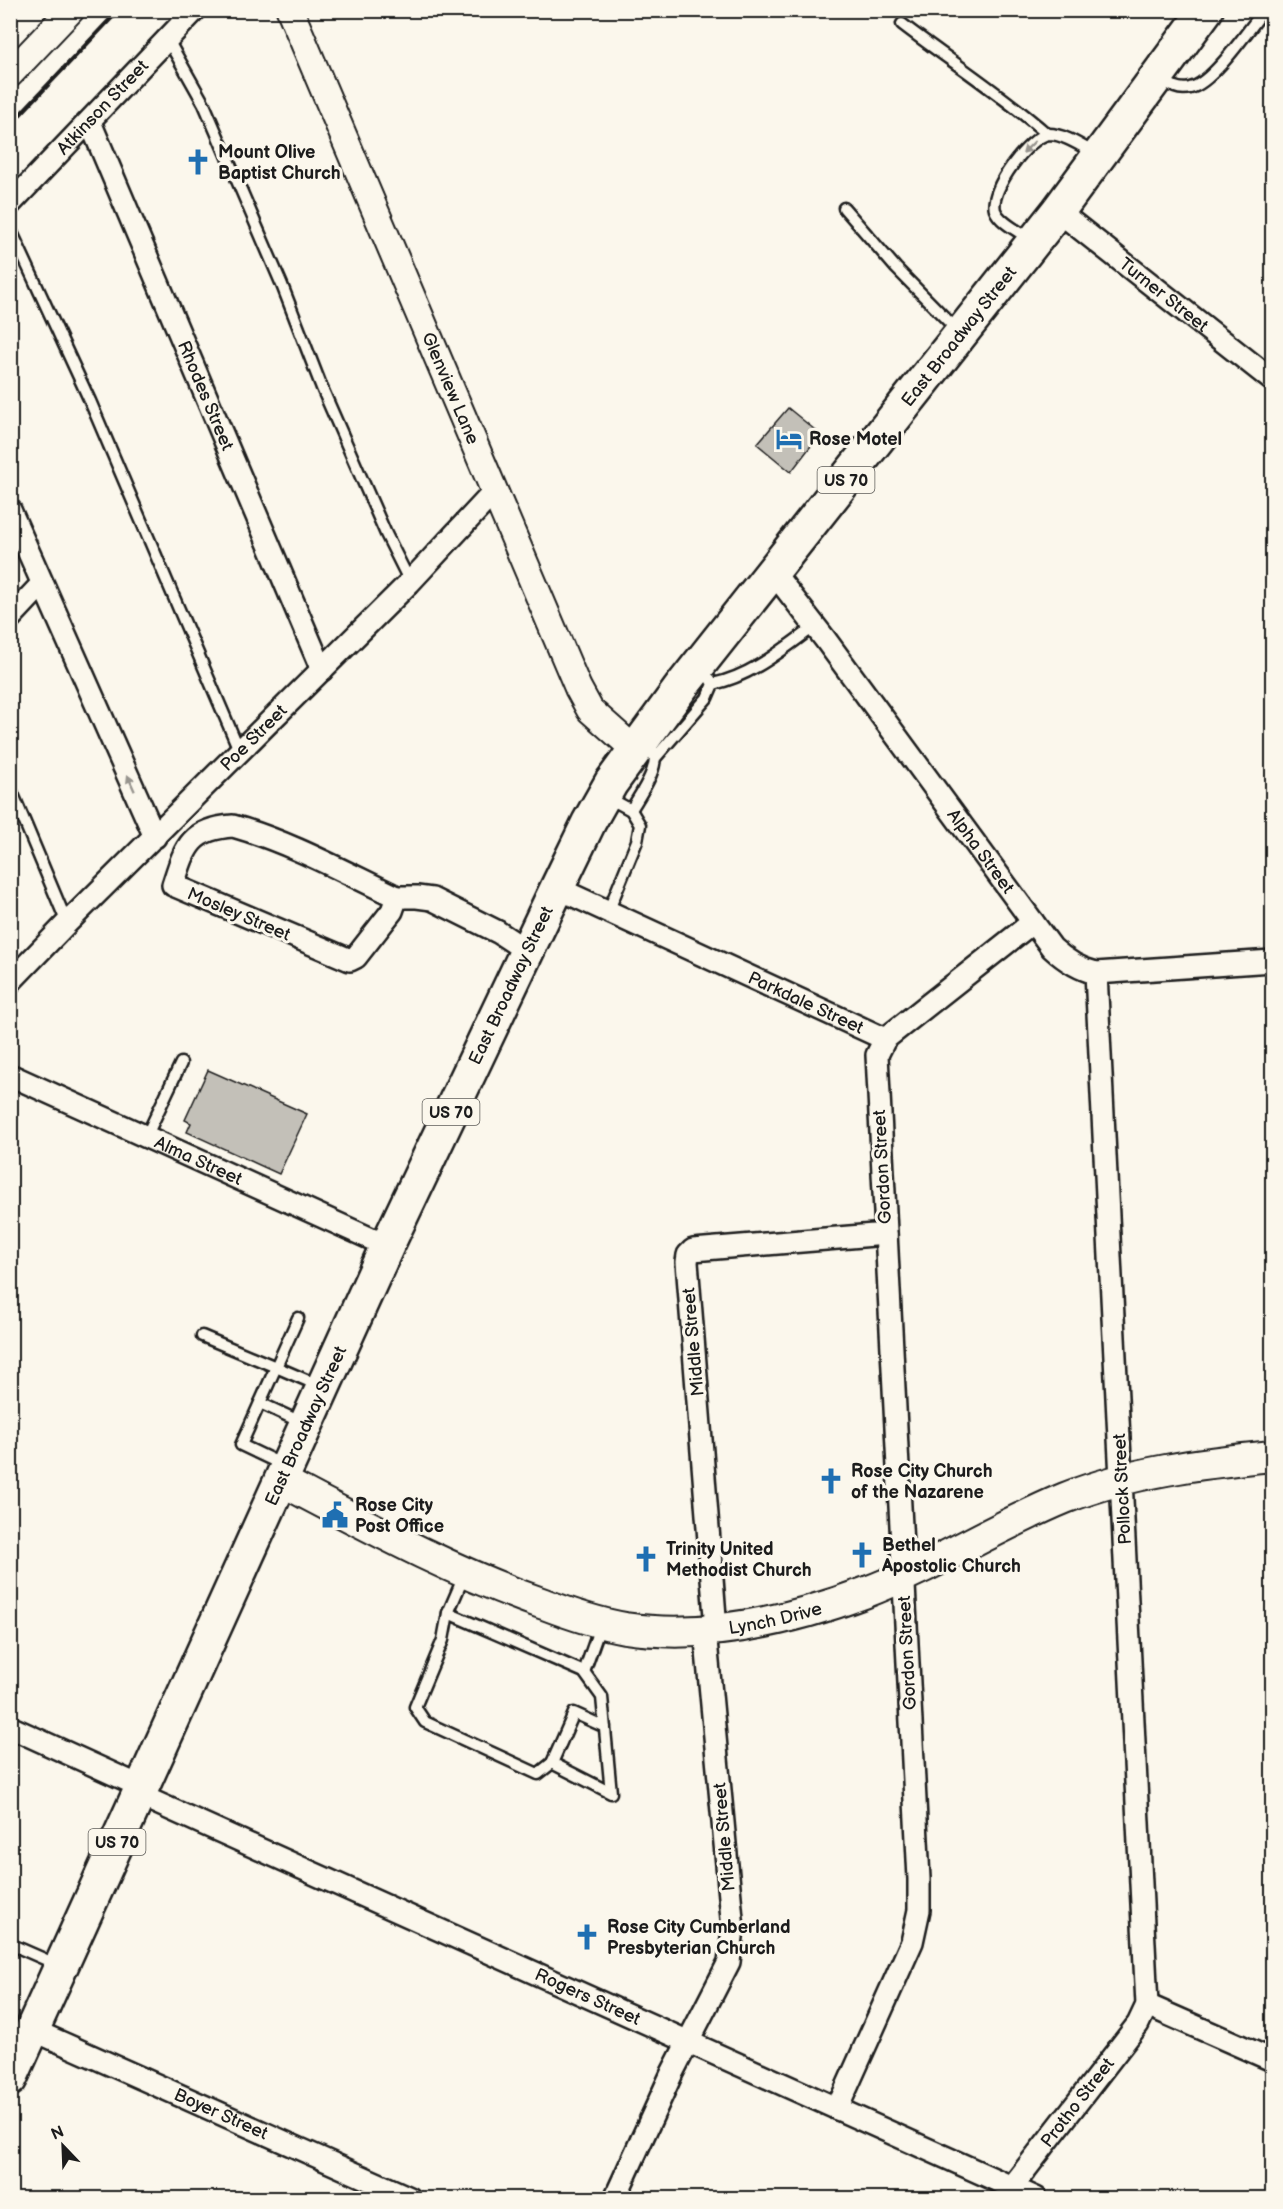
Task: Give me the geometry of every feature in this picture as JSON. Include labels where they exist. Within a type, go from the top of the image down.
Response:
[{"type":"main road","name":"East Broadway Street","points":[[10,2079],[322,1387],[557,888],[618,803],[645,749],[706,674],[773,572],[1058,211],[1206,10]]},
{"type":"main road","name":"Lynch Drive","points":[[283,1473],[465,1572],[507,1592],[601,1623],[640,1630],[687,1633],[800,1614],[864,1593],[1065,1498],[1121,1479],[1214,1462],[1272,1456]]},
{"type":"street","name":"Atkinson Street","points":[[10,204],[195,10]]},
{"type":"street","name":"Glenview Lane","points":[[290,10],[578,688],[590,710],[645,749]]},
{"type":"street","points":[[10,74],[60,15]]},
{"type":"street","name":"Rhodes Street","points":[[90,122],[322,670]]},
{"type":"street","name":"Turner Street","points":[[1058,211],[1272,378]]},
{"type":"street","name":"Poe Street","points":[[10,982],[410,582],[495,491]]},
{"type":"street","points":[[10,510],[155,837]]},
{"type":"street","name":"Alpha Street","points":[[773,572],[1052,948],[1061,956],[1086,971],[1096,973],[1272,961]]},
{"type":"street","points":[[10,618],[42,584]]},
{"type":"street","name":"Mosley Street","points":[[397,897],[392,911],[377,932],[356,957],[350,960],[173,885],[182,858],[200,834],[216,827],[233,826],[288,846],[397,897],[432,899],[498,932],[527,951]]},
{"type":"street","name":"Parkdale Street","points":[[557,888],[885,1039],[1033,921]]},
{"type":"street","name":"Pollock Street","points":[[1096,973],[1147,2005]]},
{"type":"street","name":"Gordon Street","points":[[837,2109],[912,1942],[919,1910],[877,1054],[885,1039]]},
{"type":"street","name":"Alma Street","points":[[10,1075],[387,1246]]},
{"type":"street","name":"Middle Street","points":[[615,2199],[688,2042],[729,1962],[733,1929],[710,1630],[688,1255],[693,1250],[886,1234]]},
{"type":"street","name":"Rogers Street","points":[[10,1727],[141,1791],[837,2109],[1011,2193],[1036,2199]]},
{"type":"street","points":[[1147,2005],[1272,2060]]},
{"type":"street","name":"Protho Street","points":[[1011,2193],[1138,2024],[1147,2005]]},
{"type":"street","name":"Boyer Street","points":[[33,2030],[410,2199]]},
{"type":"lane","points":[[1157,76],[1174,87],[1182,89],[1192,88],[1208,80],[1264,10]]},
{"type":"lane","points":[[902,24],[946,58],[1017,107],[1047,134]]},
{"type":"lane","points":[[168,40],[204,104],[282,285],[321,388],[410,582]]},
{"type":"lane","points":[[1034,242],[1000,218],[995,210],[994,199],[1000,183],[1026,148],[1047,134],[1058,135],[1099,156]]},
{"type":"lane","points":[[843,208],[896,268],[962,334]]},
{"type":"lane","points":[[10,228],[90,401],[240,752]]},
{"type":"lane","points":[[706,674],[738,677],[815,626]]},
{"type":"lane","points":[[10,787],[67,923]]},
{"type":"lane","points":[[608,912],[638,841],[640,825],[618,803]]},
{"type":"lane","points":[[146,1137],[181,1063]]},
{"type":"lane","points":[[283,1473],[241,1445],[298,1318]]},
{"type":"lane","points":[[202,1336],[322,1387]]},
{"type":"lane","points":[[260,1403],[306,1424]]},
{"type":"lane","points":[[465,1572],[448,1613],[443,1640],[415,1707],[425,1722],[537,1774],[552,1763],[574,1713],[605,1727]]},
{"type":"lane","points":[[448,1613],[584,1672],[602,1697],[611,1793],[552,1763]]},
{"type":"lane","points":[[584,1672],[601,1623]]},
{"type":"lane","points":[[10,1944],[61,1966]]},
{"type":"building","name":"Rose Motel","points":[[788,408],[820,434],[791,472],[757,444]]},
{"type":"building","points":[[208,1070],[307,1114],[279,1174],[187,1132],[191,1123],[185,1120]]},
{"type":"railway","points":[[10,125],[119,10]]},
{"type":"place","name":"Mount Olive Baptist Church","points":[[198,162]]},
{"type":"place","name":"Rose Motel","points":[[789,439]]},
{"type":"place","name":"Rose City Church of the Nazarene","points":[[831,1481]]},
{"type":"place","name":"Rose City Post Office","points":[[335,1515]]},
{"type":"place","name":"Bethel Apostolic Church","points":[[862,1555]]},
{"type":"place","name":"Trinity United Methodist Church","points":[[646,1559]]},
{"type":"place","name":"Rose City Cumberland Presbyterian Church","points":[[587,1937]]}]
